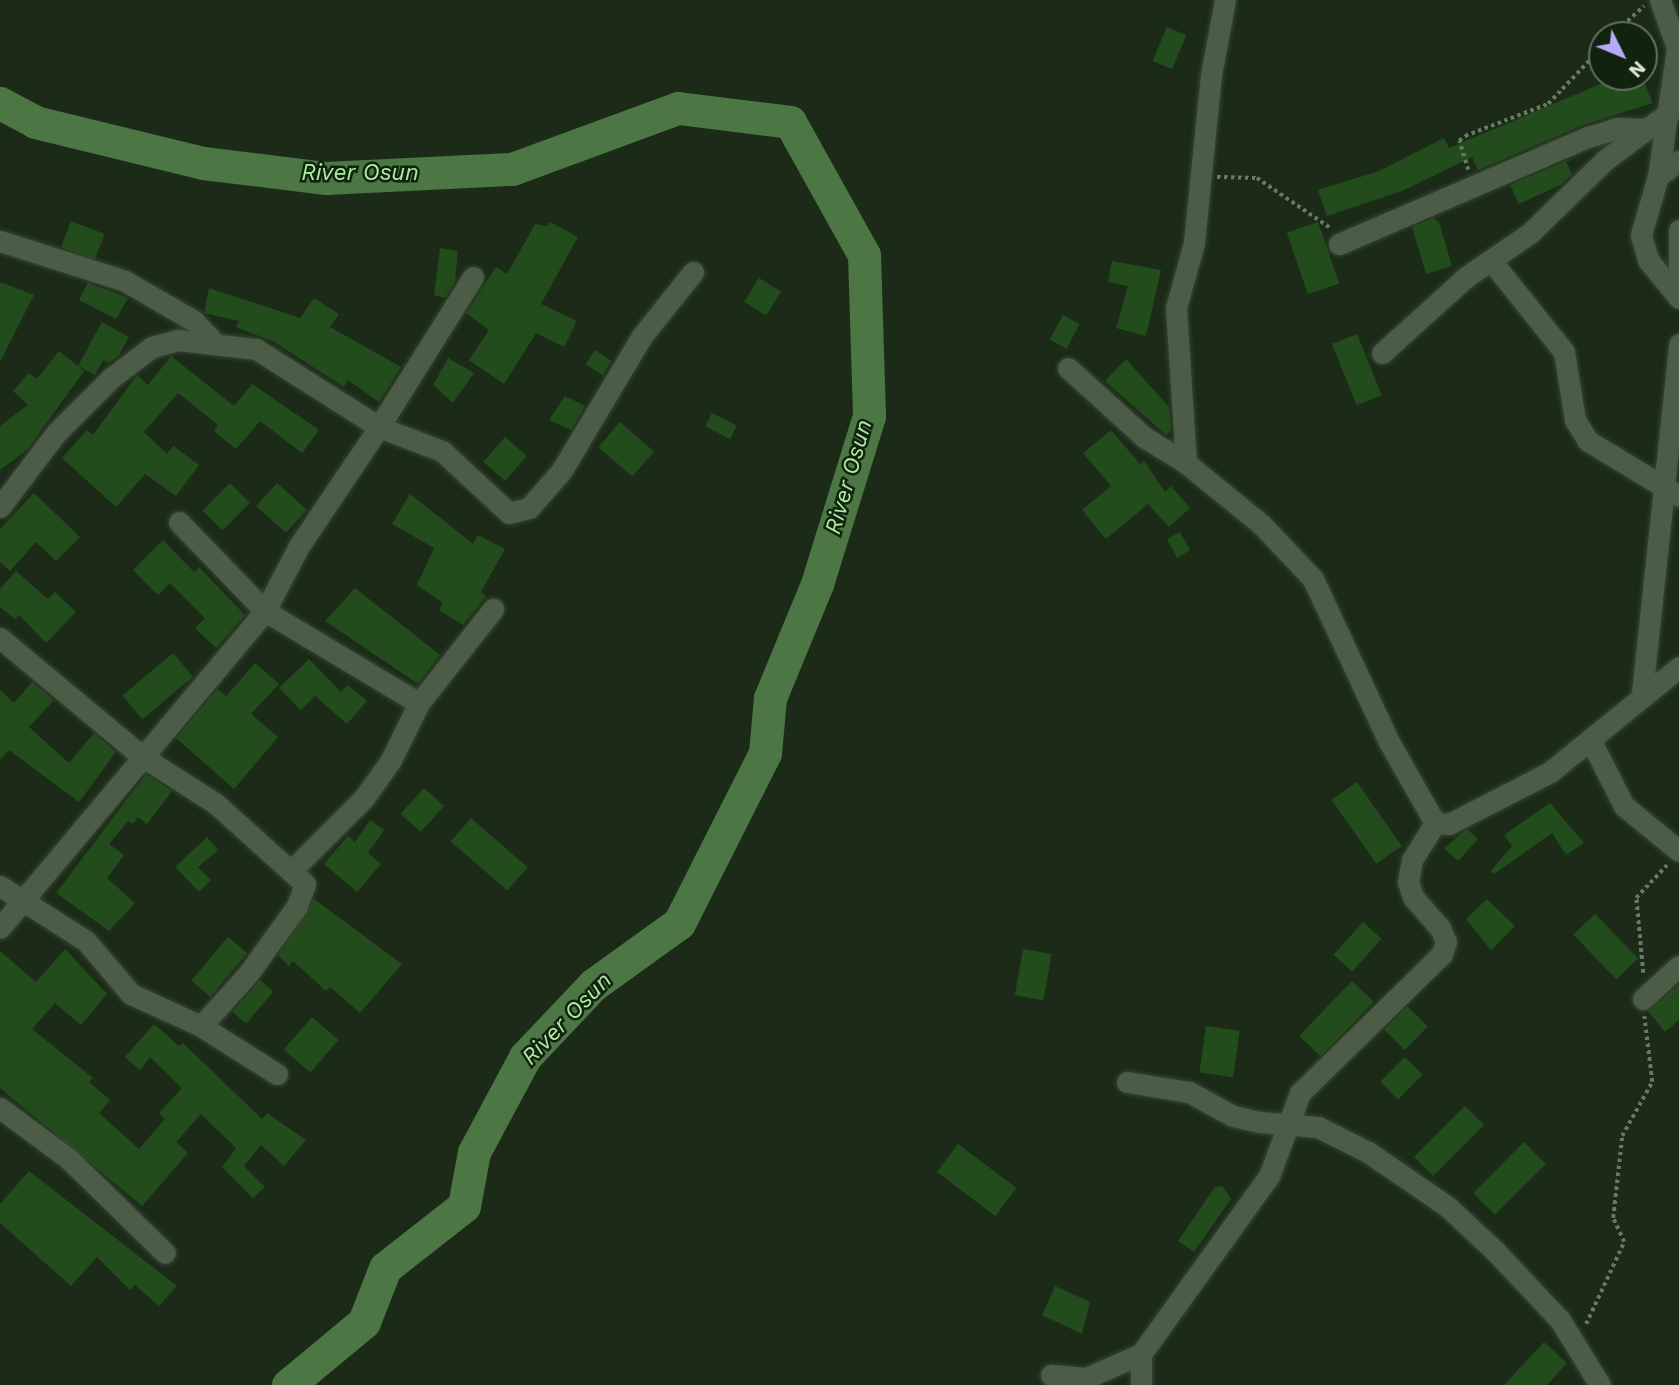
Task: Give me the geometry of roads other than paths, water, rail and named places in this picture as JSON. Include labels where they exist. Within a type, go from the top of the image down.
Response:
[{"type":"street","points":[[1185,463],[1176,307],[1194,243],[1225,0]]},
{"type":"street","points":[[1660,0],[1678,51],[1672,112],[1658,176],[1645,211],[1643,251],[1679,298]]},
{"type":"street","points":[[1382,353],[1466,277],[1493,263],[1644,129],[1672,112]]},
{"type":"street","points":[[1339,244],[1588,137],[1617,128],[1644,129]]},
{"type":"street","points":[[1658,176],[1679,161]]},
{"type":"street","points":[[1679,230],[1679,276]]},
{"type":"street","points":[[0,241],[125,281],[194,321],[212,340]]},
{"type":"street","points":[[1493,263],[1564,352],[1575,420],[1588,441],[1671,490]]},
{"type":"street","points":[[0,507],[56,433],[111,378],[152,347],[212,340],[256,349],[379,427],[442,451],[473,476],[502,512],[528,508],[562,470],[642,336],[693,272]]},
{"type":"street","points":[[0,928],[265,611],[299,547],[379,427],[473,277]]},
{"type":"street","points":[[1642,693],[1671,490],[1679,344]]},
{"type":"street","points":[[1068,368],[1144,437],[1185,463],[1262,525],[1313,579],[1395,753],[1435,823]]},
{"type":"street","points":[[179,522],[265,611],[419,704]]},
{"type":"street","points":[[291,871],[364,798],[419,704],[493,609]]},
{"type":"street","points":[[0,638],[143,757],[215,803],[305,884],[304,894],[230,998],[201,1026]]},
{"type":"street","points":[[1435,823],[1449,824],[1510,796],[1592,743],[1642,693],[1679,667]]},
{"type":"street","points":[[1592,743],[1624,806],[1675,856]]},
{"type":"street","points":[[1051,1375],[1086,1378],[1142,1354],[1269,1176],[1300,1093],[1442,954],[1446,942],[1440,928],[1413,897],[1408,882],[1412,860],[1435,823]]},
{"type":"street","points":[[0,886],[86,941],[131,994],[201,1026],[278,1074]]},
{"type":"street","points":[[1643,999],[1679,966]]},
{"type":"street","points":[[1127,1082],[1189,1092],[1247,1119],[1289,1122],[1341,1136],[1448,1207],[1574,1339],[1600,1385]]},
{"type":"street","points":[[0,1108],[69,1159],[165,1253]]},
{"type":"street","points":[[1141,1385],[1142,1354]]},
{"type":"waterway","name":"River Osun","points":[[0,103],[35,122],[203,163],[326,178],[512,169],[678,108],[790,122],[864,255],[869,416],[817,584],[770,698],[765,753],[679,923],[593,985],[525,1057],[474,1152],[464,1206],[385,1268],[364,1322],[288,1385]]}]
